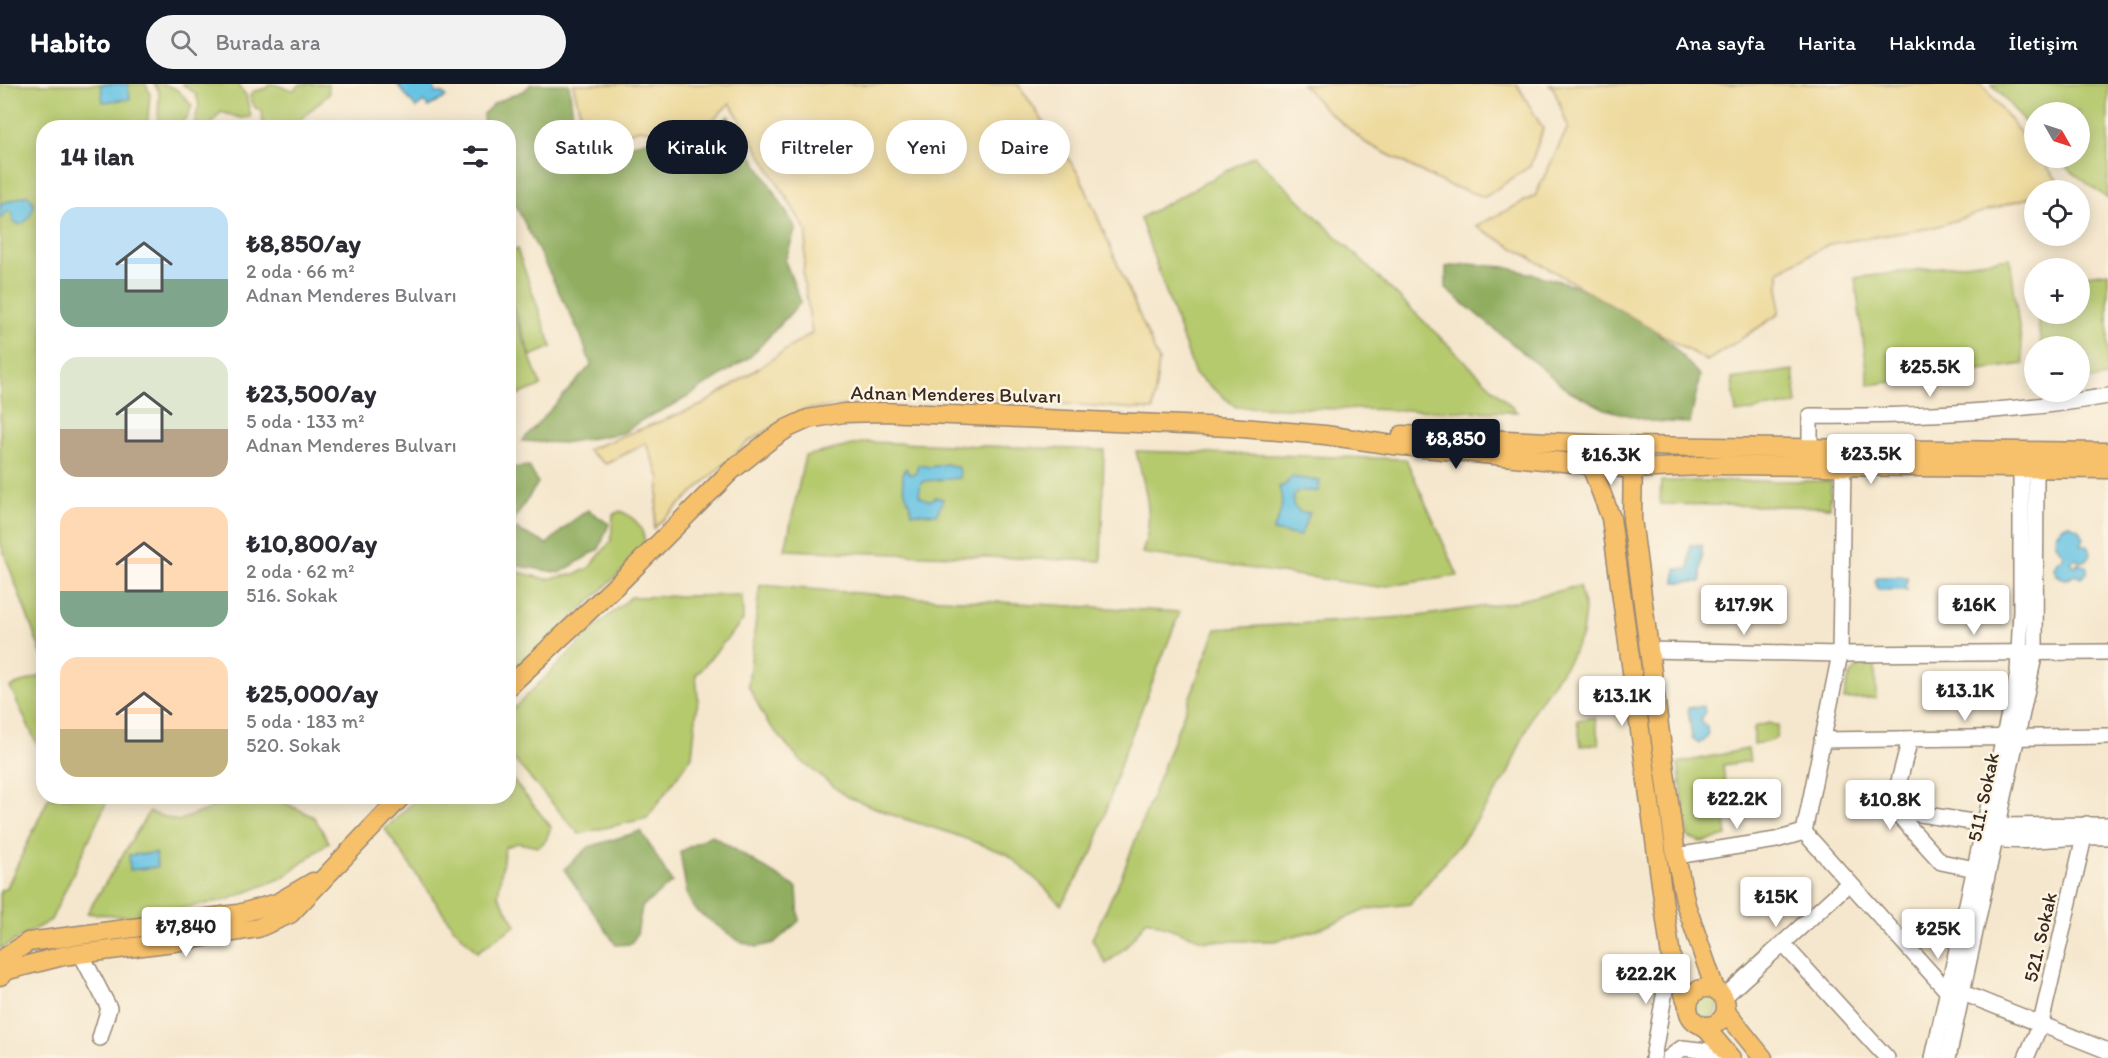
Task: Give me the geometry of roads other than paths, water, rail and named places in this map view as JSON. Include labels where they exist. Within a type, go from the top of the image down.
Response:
[{"type":"main road","name":"Adnan Menderes Bulvarı","points":[[516,679],[624,578],[731,471],[770,440],[808,419],[844,413],[883,412],[1230,427],[1325,435],[1393,445],[1633,469]]},
{"type":"main road","name":"Adnan Menderes Bulvarı","points":[[1325,435],[1517,439],[1634,446]]},
{"type":"main road","points":[[1591,444],[1591,466],[1611,518],[1671,957],[1692,1018],[1704,1026],[1729,1055]]},
{"type":"main road","points":[[1763,1058],[1722,999],[1686,905],[1676,856],[1632,519],[1634,446],[2108,452]]},
{"type":"main road","points":[[1633,469],[1725,465],[2108,469]]},
{"type":"main road","points":[[0,976],[8,970],[63,956],[182,941],[258,927],[290,914],[394,804]]},
{"type":"main road","points":[[0,961],[28,942],[238,914],[277,903],[328,874]]},
{"type":"main road","points":[[1688,1005],[1689,999],[1697,990],[1703,988],[1722,999]]},
{"type":"main road","points":[[1704,1026],[1720,1022],[1722,999]]},
{"type":"street","points":[[1810,447],[1810,416],[1901,416],[2003,411],[2108,396]]},
{"type":"street","points":[[1804,832],[1840,654],[1842,467]]},
{"type":"street","name":"511. Sokak","points":[[1933,1058],[1956,992],[2027,652],[2029,469]]},
{"type":"street","points":[[1648,650],[1840,654],[2108,652]]},
{"type":"street","points":[[1822,740],[2108,736]]},
{"type":"street","points":[[1910,739],[1893,804],[1894,810],[1941,862],[1975,869]]},
{"type":"street","points":[[1894,810],[1990,832],[2086,830],[2108,825]]},
{"type":"street","points":[[2086,830],[2108,837]]},
{"type":"street","name":"521. Sokak","points":[[2026,1058],[2042,1023],[2086,830]]},
{"type":"street","points":[[1676,856],[1776,840],[1804,832]]},
{"type":"street","points":[[1804,832],[1849,883],[1956,992],[2042,1023],[2108,1051]]},
{"type":"street","name":"511. Sokak","points":[[1948,1058],[1975,869],[1990,832]]},
{"type":"street","points":[[1722,999],[1849,883]]},
{"type":"street","points":[[1783,944],[1887,1058]]},
{"type":"street","points":[[81,954],[109,1008],[100,1038]]},
{"type":"street","points":[[1653,1058],[1671,957]]},
{"type":"street","points":[[1670,1058],[1682,1048],[1729,1055]]},
{"type":"water","points":[[101,84],[128,84],[130,99],[103,102]]},
{"type":"water","points":[[397,84],[432,84],[435,93],[442,93],[446,97],[428,107],[424,102],[416,108]]},
{"type":"water","points":[[29,196],[34,203],[27,220],[17,224],[13,222],[12,212],[8,211],[0,219],[0,204]]},
{"type":"water","points":[[946,464],[959,468],[960,478],[921,483],[919,495],[921,497],[927,500],[936,497],[943,499],[937,514],[912,513],[903,484],[906,468],[909,474],[916,474],[918,465],[930,467]]},
{"type":"water","points":[[1291,477],[1320,481],[1318,491],[1299,491],[1294,495],[1293,505],[1300,512],[1310,513],[1300,536],[1273,531],[1281,509],[1282,499],[1279,487],[1285,485]]},
{"type":"water","points":[[2068,524],[2080,530],[2084,538],[2081,544],[2087,547],[2090,555],[2086,560],[2079,562],[2075,558],[2070,562],[2074,566],[2078,564],[2087,566],[2087,573],[2081,578],[2074,575],[2064,579],[2057,575],[2054,568],[2058,560],[2063,558],[2055,537],[2059,530]]},
{"type":"water","points":[[1690,545],[1702,545],[1701,582],[1675,582],[1676,569],[1689,569]]},
{"type":"water","points":[[1878,577],[1907,577],[1907,583],[1904,586],[1907,590],[1878,590],[1875,581]]},
{"type":"water","points":[[1704,706],[1705,713],[1701,720],[1707,726],[1708,736],[1699,743],[1692,738],[1688,708]]},
{"type":"water","points":[[156,853],[157,867],[130,870],[129,855]]}]
